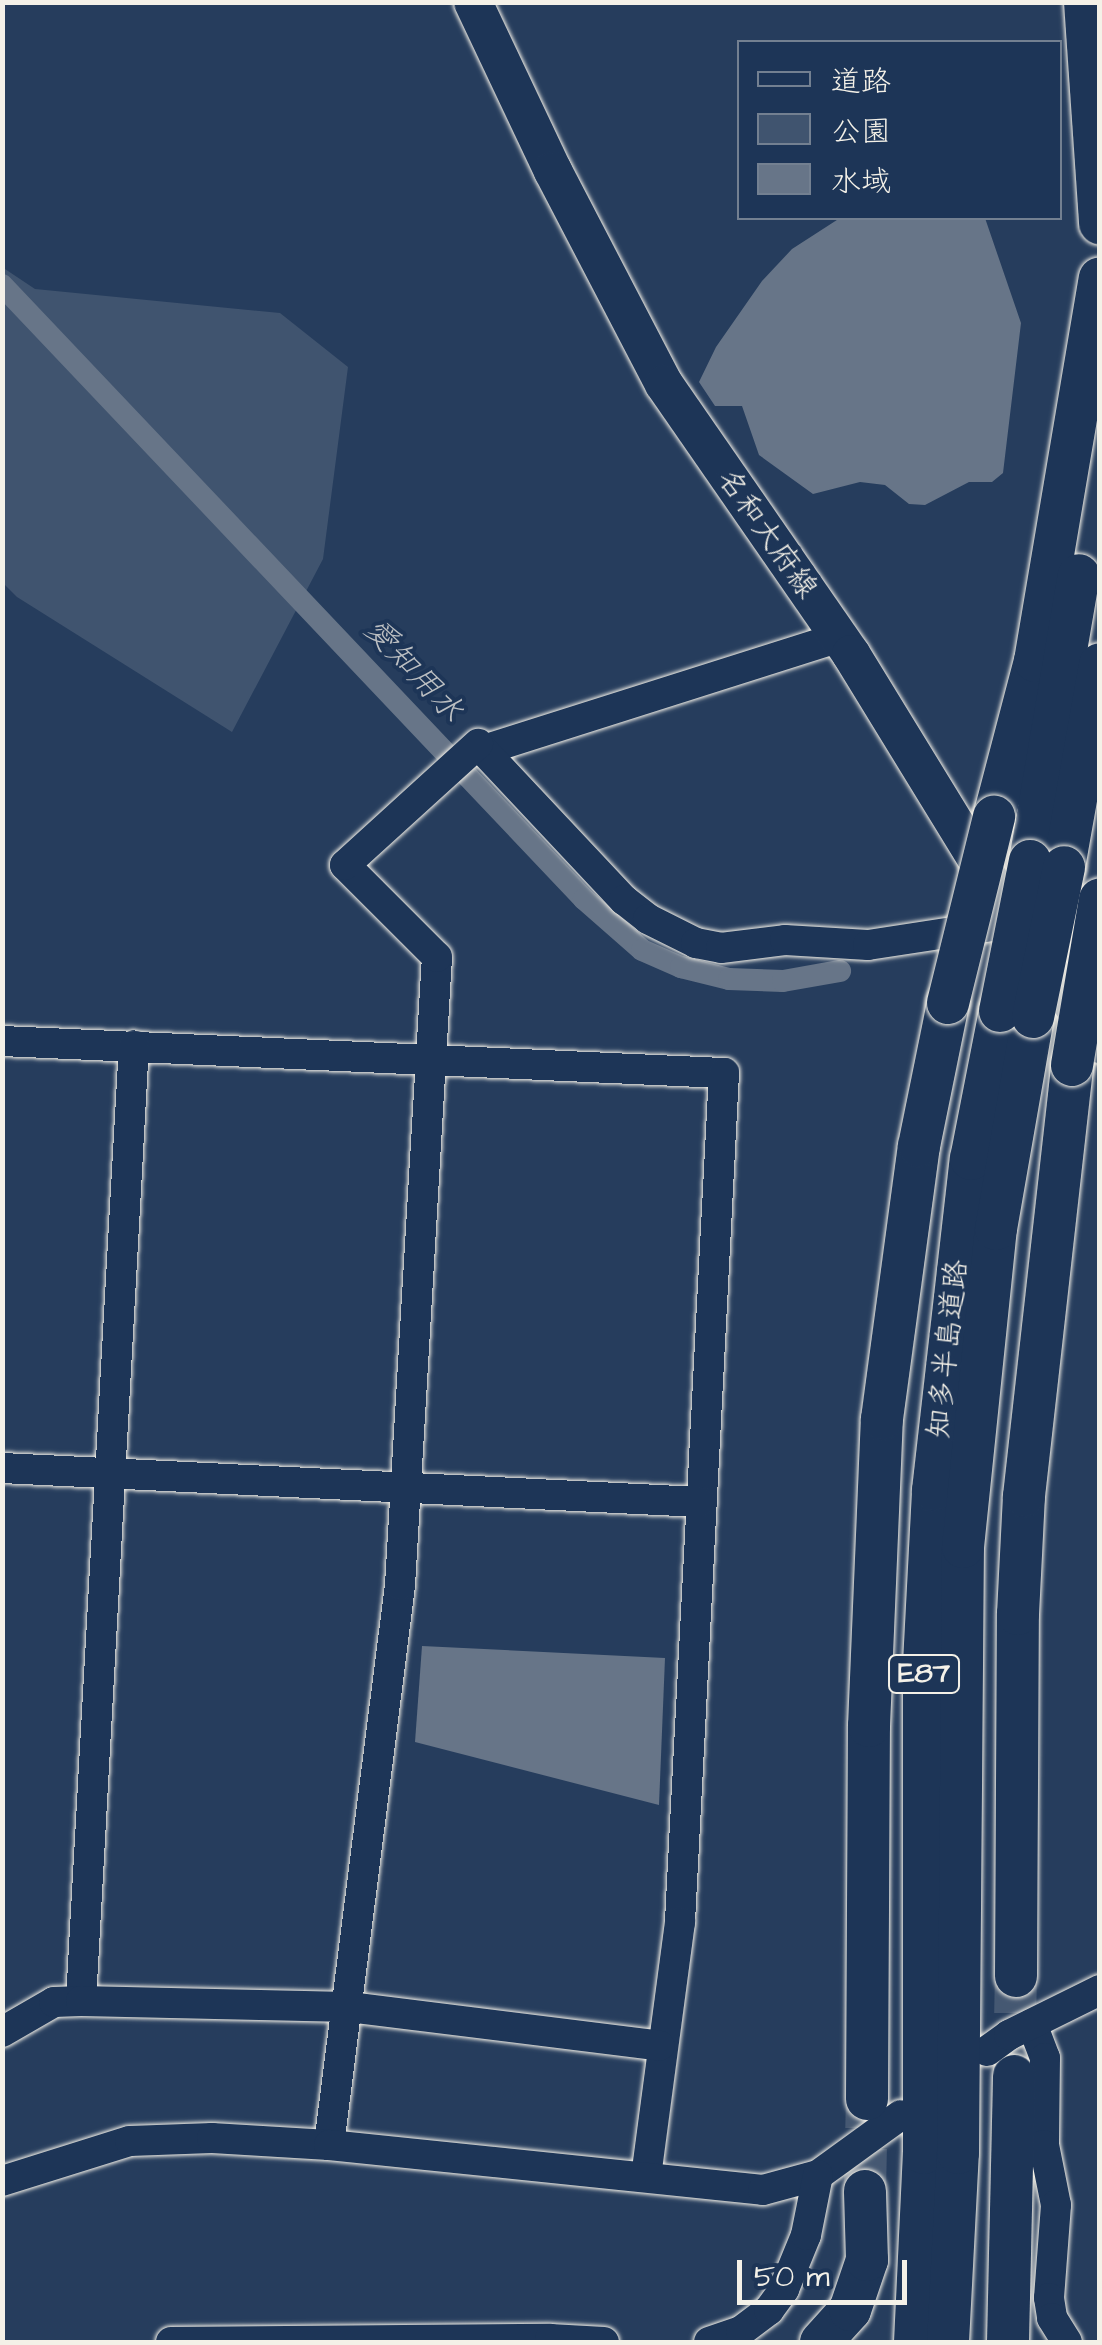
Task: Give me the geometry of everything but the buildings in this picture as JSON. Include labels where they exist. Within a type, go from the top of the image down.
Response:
[{"type":"highway","points":[[1084,2],[1100,224]]},
{"type":"highway","points":[[884,2107],[869,1726],[882,1420],[919,1146],[948,1003],[1035,661],[1100,278]]},
{"type":"highway","name":"知多半島道路","points":[[1047,864],[1100,367]]},
{"type":"highway","name":"知多半島道路","points":[[914,2342],[924,2153],[924,1663],[933,1490],[971,1159],[1016,1014],[1047,864],[1100,664]]},
{"type":"highway","points":[[1016,1976],[1018,1614],[1024,1496],[1086,1055],[1100,899]]},
{"type":"highway","name":"知多半島道路","points":[[948,2342],[958,2153],[963,1546],[1016,1014]]},
{"type":"highway","points":[[1000,2064],[1008,2342]]},
{"type":"highway","points":[[860,2342],[867,2260],[865,2191]]},
{"type":"highway","points":[[822,2342],[850,2310],[867,2260]]},
{"type":"main road","name":"名和大府線","points":[[473,2],[553,171],[664,384],[840,638],[1015,922],[1086,1055]]},
{"type":"street","points":[[840,638],[483,750],[624,900],[648,919],[696,943],[721,948],[786,940],[868,945],[1100,910]]},
{"type":"street","points":[[330,2145],[400,1585],[437,957],[345,865],[474,747]]},
{"type":"street","points":[[2,1068],[3,1041],[724,1073],[680,1922],[660,2046],[646,2176]]},
{"type":"street","points":[[81,2001],[134,1045]]},
{"type":"street","points":[[2,1468],[699,1502]]},
{"type":"street","points":[[1000,2064],[1032,2024],[1100,1990]]},
{"type":"street","points":[[2,2032],[54,2002],[81,2001],[349,2008],[660,2046]]},
{"type":"street","points":[[1032,2024],[1045,2058],[1044,2144],[1056,2206],[1049,2298],[1052,2318],[1067,2342]]},
{"type":"street","points":[[2,2181],[130,2141],[212,2138],[330,2145],[764,2190],[818,2175],[884,2107]]},
{"type":"street","points":[[710,2342],[741,2331],[769,2310],[784,2289],[806,2235],[818,2175]]},
{"type":"street","points":[[171,2342],[604,2342]]},
{"type":"green space","points":[[2,267],[35,289],[280,313],[348,367],[323,559],[232,732],[17,597],[3,583]]},
{"type":"water","points":[[837,220],[986,220],[1021,323],[1003,473],[992,482],[969,482],[925,505],[909,504],[885,485],[860,482],[813,494],[759,455],[742,406],[715,406],[699,382],[716,347],[762,281],[792,249]]},
{"type":"water","points":[[422,1646],[665,1658],[659,1805],[415,1742]]},
{"type":"waterway","name":"愛知用水","points":[[2,285],[584,899],[642,950],[681,967],[729,979],[783,981],[840,971]]},
{"type":"tunnel","points":[[1014,2076],[1016,1976]]},
{"type":"tunnel","points":[[865,2191],[867,2099]]}]
